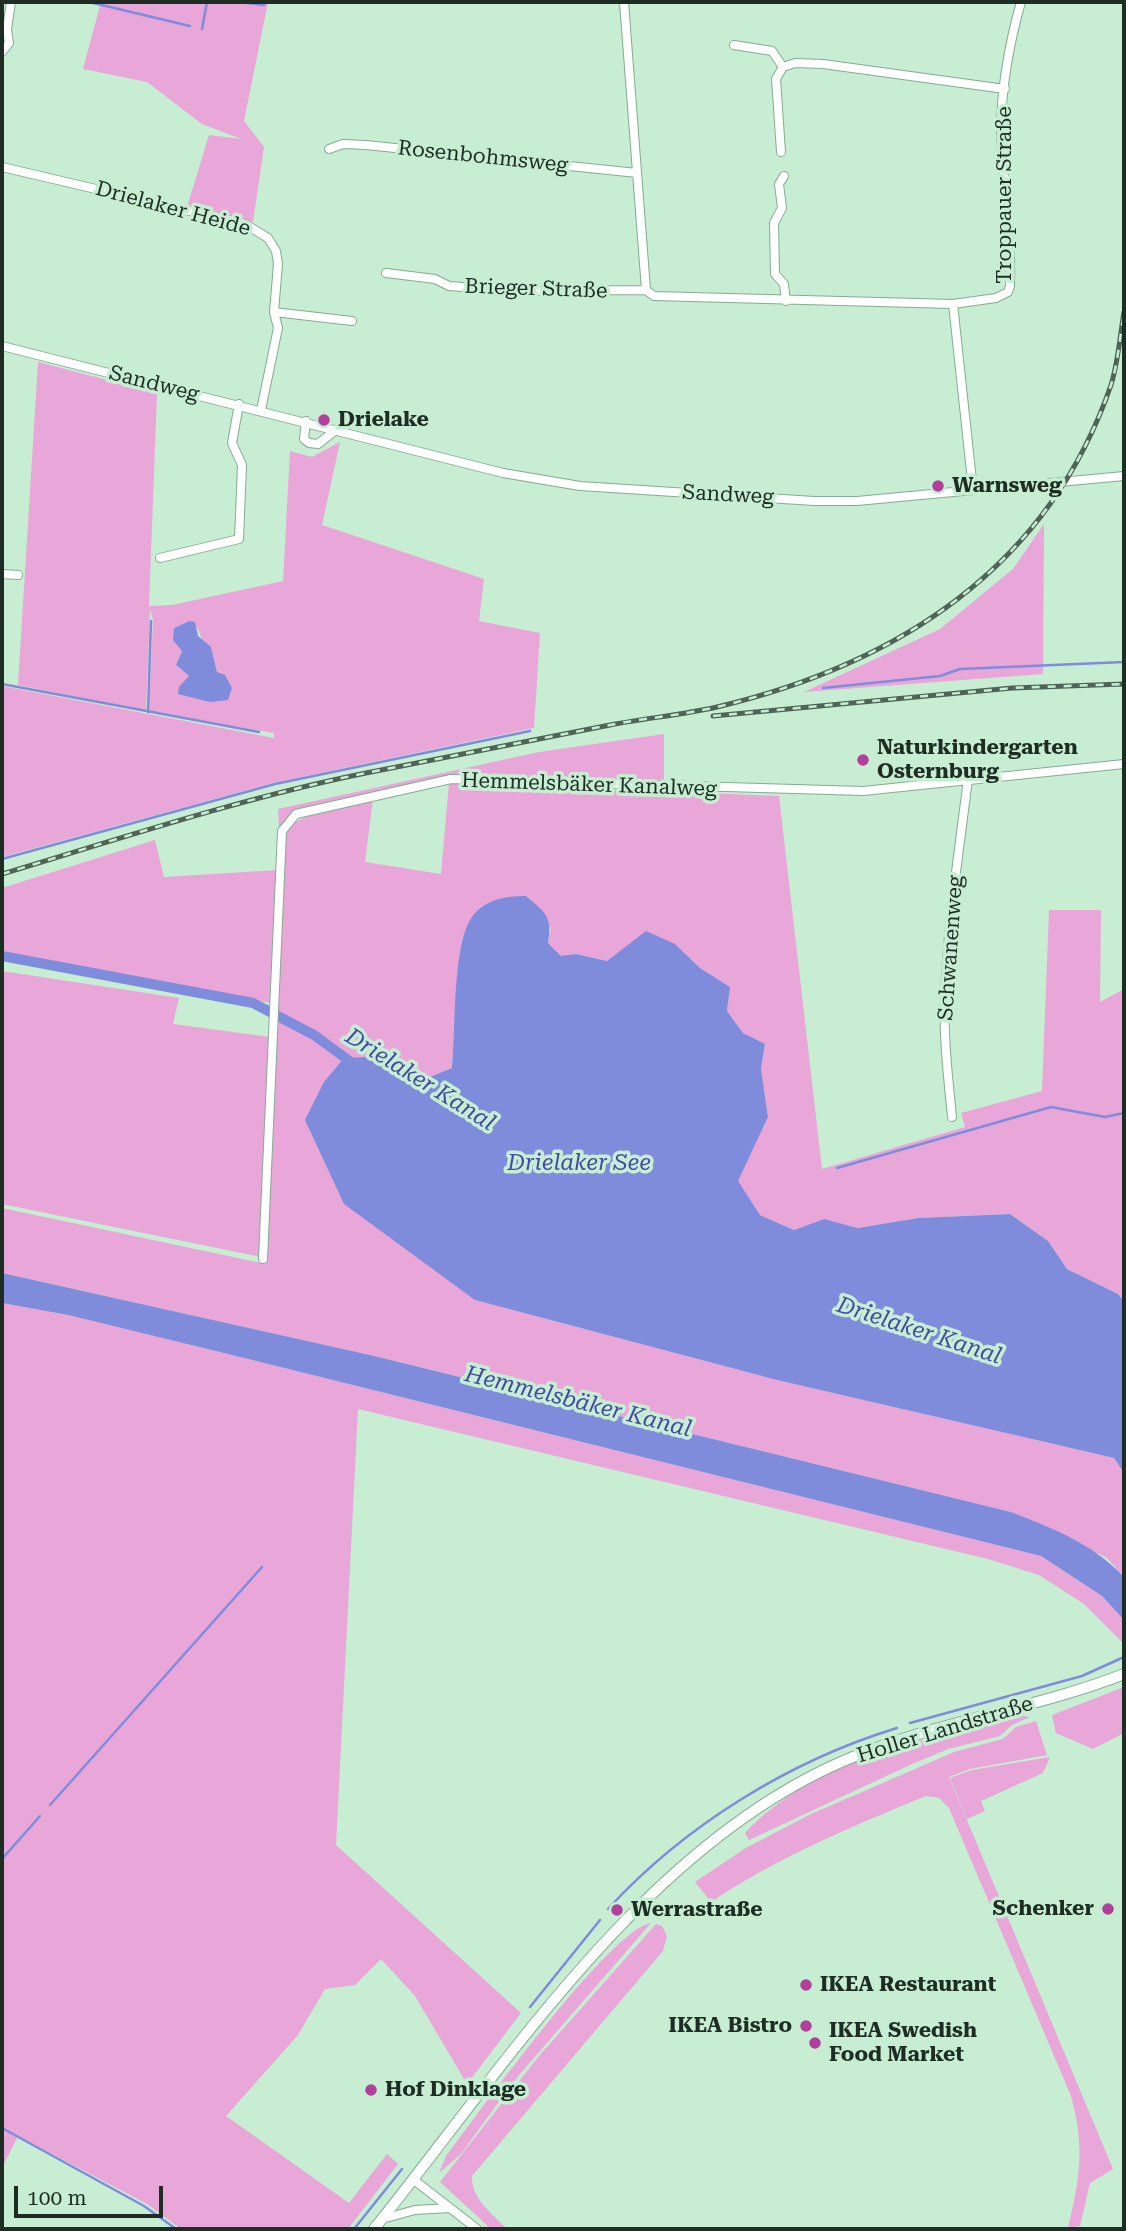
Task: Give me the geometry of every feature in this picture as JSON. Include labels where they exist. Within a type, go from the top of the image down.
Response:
[{"type":"main road","name":"Holler Landstraße","points":[[374,2229],[567,1985],[625,1920],[680,1867],[735,1823],[791,1787],[871,1750],[1080,1690],[1124,1674]]},
{"type":"street","points":[[2,52],[9,43],[6,29],[11,2]]},
{"type":"street","points":[[624,2],[646,290],[654,296],[953,304],[973,490]]},
{"type":"street","name":"Troppauer Straße","points":[[953,304],[996,298],[1008,292],[1010,286],[1009,230],[1001,128],[1005,89],[1021,2]]},
{"type":"street","points":[[734,46],[772,51],[783,66]]},
{"type":"street","points":[[781,152],[776,79],[783,66],[795,63],[823,64],[1005,89]]},
{"type":"street","name":"Rosenbohmsweg","points":[[329,149],[343,144],[366,145],[637,173]]},
{"type":"street","name":"Drielaker Heide","points":[[2,167],[112,191],[253,227],[268,238],[276,251],[279,270],[274,312],[278,328],[261,410]]},
{"type":"street","points":[[784,176],[779,184],[782,208],[774,223],[775,274],[785,284],[786,301]]},
{"type":"street","name":"Brieger Straße","points":[[386,273],[435,279],[449,286],[517,292],[646,290]]},
{"type":"street","points":[[274,312],[352,321]]},
{"type":"street","name":"Sandweg","points":[[2,346],[503,472],[580,486],[814,501],[869,500],[1124,476]]},
{"type":"street","points":[[160,558],[239,539],[242,465],[232,443],[239,404]]},
{"type":"street","points":[[306,421],[304,439],[309,443],[318,444],[337,429]]},
{"type":"street","points":[[2,574],[18,575]]},
{"type":"street","name":"Hemmelsbäker Kanalweg","points":[[263,1259],[277,1003],[282,831],[288,821],[305,811],[424,784],[461,779],[577,785],[837,791],[1124,764]]},
{"type":"street","name":"Schwanenweg","points":[[952,1117],[946,1051],[945,996],[951,906],[968,779]]},
{"type":"street","points":[[414,2180],[477,2229]]},
{"type":"street","points":[[383,2219],[415,2210],[450,2208]]},
{"type":"shaded area","points":[[101,2],[268,2],[244,121],[264,147],[253,222],[187,207],[209,135],[241,139],[202,124],[147,82],[83,69]]},
{"type":"shaded area","points":[[38,362],[157,393],[149,606],[172,605],[283,581],[290,451],[312,457],[340,442],[322,525],[484,579],[479,621],[540,633],[534,728],[273,783],[2,857],[2,686],[274,738],[274,733],[149,712],[153,620],[150,609],[146,711],[18,685]],"holes":[[[189,621],[198,629],[203,643],[211,647],[217,672],[185,683],[189,676],[176,665],[182,651],[174,628]]]},
{"type":"shaded area","points":[[1044,524],[1043,674],[804,692],[940,629],[1013,569]]},
{"type":"shaded area","points":[[664,734],[664,784],[461,773],[297,809],[279,827],[278,809],[539,752]]},
{"type":"shaded area","points":[[449,783],[779,796],[822,1169],[965,1127],[961,1113],[1042,1091],[1049,910],[1101,910],[1100,1002],[1124,989],[1124,1301],[1118,1294],[1067,1269],[1048,1241],[1010,1214],[918,1218],[858,1228],[824,1219],[794,1230],[760,1215],[737,1181],[768,1117],[761,1069],[765,1045],[743,1033],[727,1011],[730,987],[700,968],[675,944],[607,961],[576,954],[562,957],[548,943],[551,927],[460,950],[452,1068],[413,1084],[370,1057],[475,1300],[777,1380],[1114,1458],[1124,1473],[1124,1577],[1107,1558],[1011,1512],[370,1355],[2,1273],[2,1208],[266,1264],[285,838],[289,826],[314,812],[373,799],[365,862],[441,874]]},
{"type":"shaded area","points":[[155,840],[164,877],[278,870],[271,1003],[2,954],[2,888]]},
{"type":"shaded area","points":[[2,971],[179,998],[173,1024],[270,1037],[261,1257],[2,1204]]},
{"type":"shaded area","points":[[2,1303],[68,1315],[1041,1556],[1102,1596],[1124,1620],[1124,1644],[1084,1604],[1039,1575],[988,1559],[358,1409],[336,1845],[521,2013],[467,2084],[415,1996],[381,1959],[355,1985],[325,1989],[298,2035],[226,2116],[349,2203],[387,2154],[398,2164],[348,2229],[181,2229],[147,2204],[18,2136],[2,2168]]},
{"type":"shaded area","points":[[1124,1687],[1124,1733],[1093,1749],[1056,1733],[1052,1715]]},
{"type":"shaded area","points":[[1023,1716],[1030,1717],[1012,1725],[1000,1736],[948,1749],[749,1840],[745,1833],[773,1808],[838,1769],[912,1743]]},
{"type":"shaded area","points":[[1036,1721],[1047,1755],[970,1769],[949,1777],[1113,2169],[1090,2183],[1080,2226],[1068,2228],[1076,2193],[1079,2162],[1078,2131],[1071,2096],[949,1808],[939,1798],[926,1796],[843,1831],[762,1871],[711,1902],[695,1882],[744,1849],[809,1815],[954,1752],[1003,1739],[1016,1727]]},
{"type":"shaded area","points":[[1050,1757],[1043,1773],[981,1801],[985,1811],[967,1819],[950,1778],[972,1770]]},
{"type":"shaded area","points":[[651,1923],[514,2081],[461,2154],[439,2173],[446,2156],[576,1989],[631,1933]]},
{"type":"shaded area","points":[[656,1924],[662,1926],[667,1936],[663,1951],[472,2176],[479,2199],[507,2229],[491,2229],[440,2182],[539,2056]]},
{"type":"water","points":[[189,621],[195,622],[198,636],[211,647],[217,672],[225,675],[232,688],[228,700],[210,702],[178,694],[179,687],[189,676],[176,665],[182,651],[173,640],[174,628]]},
{"type":"water","name":"Drielaker See","points":[[526,896],[546,916],[549,927],[548,943],[561,956],[576,954],[607,961],[646,931],[675,944],[700,968],[730,987],[727,1011],[743,1033],[765,1044],[761,1069],[768,1117],[738,1181],[760,1215],[794,1230],[824,1219],[858,1228],[918,1218],[1010,1214],[1048,1241],[1067,1269],[1118,1294],[1124,1301],[1124,1473],[1114,1458],[777,1380],[475,1300],[344,1204],[305,1120],[324,1082],[344,1058],[370,1057],[413,1084],[452,1068],[458,968],[466,930],[477,911],[490,902]]},
{"type":"water","points":[[2,1273],[370,1355],[1011,1512],[1072,1538],[1112,1565],[1124,1577],[1124,1620],[1102,1596],[1041,1556],[68,1315],[2,1303]]},
{"type":"waterway","points":[[89,2],[190,26]]},
{"type":"waterway","points":[[202,29],[207,2]]},
{"type":"waterway","points":[[240,2],[264,5]]},
{"type":"waterway","points":[[148,712],[151,621]]},
{"type":"waterway","points":[[823,688],[940,676],[960,669],[1124,662]]},
{"type":"waterway","points":[[2,684],[259,732]]},
{"type":"waterway","points":[[2,859],[275,784],[530,731]]},
{"type":"waterway","name":"Drielaker Kanal","points":[[2,956],[253,1003],[314,1035],[355,1065]]},
{"type":"waterway","points":[[837,1168],[1051,1107],[1105,1117],[1124,1113]]},
{"type":"waterway","points":[[50,1805],[262,1567]]},
{"type":"waterway","points":[[910,1723],[1082,1676],[1124,1657]]},
{"type":"waterway","points":[[608,1909],[670,1850],[740,1800],[817,1759],[897,1728]]},
{"type":"waterway","points":[[2,1859],[40,1816]]},
{"type":"waterway","points":[[530,2007],[600,1920]]},
{"type":"waterway","points":[[2,2128],[144,2206],[176,2229]]},
{"type":"waterway","points":[[354,2229],[402,2169]]},
{"type":"railway","points":[[2,874],[274,794],[396,767],[717,707],[783,688],[846,664],[905,634],[958,598],[1006,556],[1048,506],[1083,450],[1111,385],[1124,312]]},
{"type":"railway","points":[[713,716],[1012,688],[1124,684]]},
{"type":"place","name":"Drielake","points":[[324,420]]},
{"type":"place","name":"Warnsweg","points":[[938,486]]},
{"type":"place","name":"Naturkindergarten Osternburg","points":[[863,760]]},
{"type":"place","name":"Schenker","points":[[1108,1909]]},
{"type":"place","name":"Werrastraße","points":[[617,1910]]},
{"type":"place","name":"IKEA Restaurant","points":[[806,1985]]},
{"type":"place","name":"IKEA Bistro","points":[[806,2026]]},
{"type":"place","name":"IKEA Swedish Food Market","points":[[815,2043]]},
{"type":"place","name":"Hof Dinklage","points":[[371,2090]]},
{"type":"water label","name":"Hemmelsbäker Kanal","points":[[578,1402]]}]
